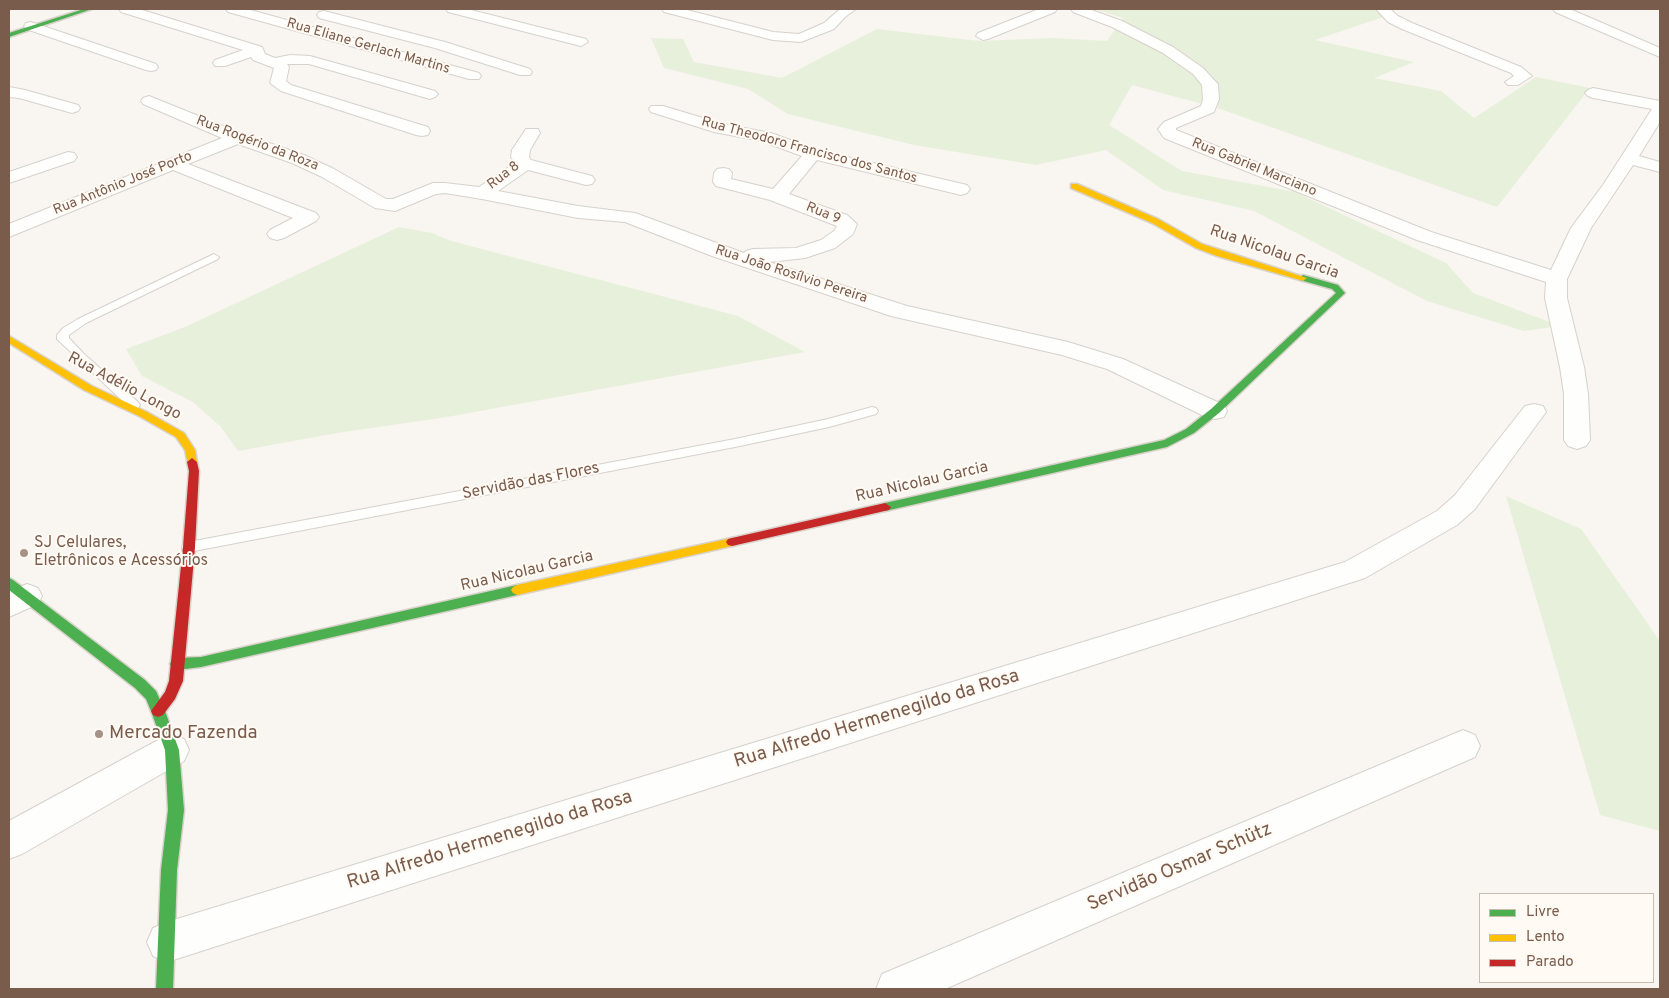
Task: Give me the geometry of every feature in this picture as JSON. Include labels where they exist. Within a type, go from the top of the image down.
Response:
[{"type":"street","points":[[9,35],[83,9]]},
{"type":"street","points":[[126,9],[257,50]]},
{"type":"street","name":"Rua Eliane Gerlach Martins","points":[[233,9],[474,76]]},
{"type":"street","points":[[453,9],[581,42]]},
{"type":"street","points":[[672,10],[773,36],[807,37],[829,26],[840,14],[849,9]]},
{"type":"street","points":[[983,36],[1050,9]]},
{"type":"street","name":"Rua Gabriel Marciano","points":[[1078,9],[1117,24],[1168,50],[1198,71],[1210,84],[1211,99],[1208,109],[1170,125],[1166,129],[1170,134],[1424,236],[1557,279]]},
{"type":"street","points":[[1383,9],[1393,19],[1516,70],[1525,76],[1513,82]]},
{"type":"street","points":[[1560,9],[1660,53]]},
{"type":"street","points":[[310,11],[440,46],[525,72]]},
{"type":"street","points":[[481,31],[506,22]]},
{"type":"street","points":[[32,26],[151,67]]},
{"type":"street","points":[[440,46],[464,37]]},
{"type":"street","points":[[257,50],[256,54],[262,60],[275,62],[290,59],[310,60],[430,94]]},
{"type":"street","points":[[220,63],[257,50]]},
{"type":"street","points":[[275,62],[282,67],[278,83],[286,88],[422,131]]},
{"type":"street","points":[[9,92],[20,93],[72,108]]},
{"type":"street","points":[[1577,440],[1576,394],[1572,367],[1556,298],[1557,279],[1582,228],[1629,159],[1660,108],[1593,93]]},
{"type":"street","name":"Rua Rogério da Roza","points":[[149,101],[237,138],[298,159],[363,192]]},
{"type":"street","name":"Rua Theodoro Francisco dos Santos","points":[[657,109],[720,128],[765,137],[813,154],[961,189]]},
{"type":"street","name":"Rua 8","points":[[482,193],[524,164],[520,157],[521,150],[532,133]]},
{"type":"street","name":"Rua Antônio José Porto","points":[[9,230],[237,138]]},
{"type":"street","points":[[722,173],[722,182],[777,196],[813,154]]},
{"type":"street","points":[[9,178],[68,157]]},
{"type":"street","points":[[1629,159],[1660,167]]},
{"type":"street","points":[[172,164],[309,217],[277,234]]},
{"type":"street","points":[[524,164],[586,180]]},
{"type":"street","name":"Rua Nicolau Garcia","points":[[177,664],[221,657],[1167,444],[1180,437],[1215,411],[1341,293],[1335,288],[1199,246],[1155,221],[1074,186]]},
{"type":"street","name":"Rua João Rosílvio Pereira","points":[[363,192],[382,204],[395,205],[433,189],[445,188],[482,193],[578,212],[628,217],[719,252],[899,311],[1091,356],[1115,364],[1215,411]]},
{"type":"street","name":"Rua 9","points":[[719,252],[777,256],[798,254],[828,244],[843,234],[847,224],[840,219],[777,196]]},
{"type":"street","name":"Rua Adélio Longo","points":[[9,339],[88,388],[143,414],[180,435],[190,450],[194,471],[189,548],[176,681],[170,695],[158,711]]},
{"type":"street","name":"Rua Alfredo Hermenegildo da Rosa","points":[[167,942],[1355,570],[1447,518],[1465,502],[1534,412]]},
{"type":"street","points":[[15,595],[105,658],[145,683],[152,695],[172,750],[176,810],[169,870],[165,989]]},
{"type":"street","points":[[163,676],[177,664]]},
{"type":"street","name":"Servidão Osmar Schütz","points":[[897,989],[1463,746]]},
{"type":"street","points":[[9,841],[172,750]]},
{"type":"lane","points":[[143,414],[80,356],[63,339],[63,335],[67,330],[82,321],[214,257]]},
{"type":"lane","name":"Servidão das Flores","points":[[189,548],[743,441],[829,423],[872,411]]},
{"type":"green space","points":[[1095,9],[1378,9],[1383,17],[1315,40],[1414,62],[1374,78],[1441,91],[1474,118],[1536,77],[1590,88],[1497,207],[1217,108],[1132,85],[1109,125],[1182,171],[1295,192],[1446,263],[1473,293],[1560,326],[1524,331],[1427,301],[1254,211],[1163,190],[1106,150],[1036,165],[914,145],[788,114],[748,89],[664,68],[651,38],[683,39],[694,62],[782,78],[877,29],[979,41],[1053,38],[1107,41],[1123,18]]},
{"type":"green space","points":[[399,227],[432,233],[451,241],[738,316],[805,352],[447,417],[337,433],[238,451],[221,427],[193,402],[142,376],[126,349],[185,327]]},
{"type":"green space","points":[[1506,496],[1581,529],[1660,641],[1660,831],[1600,815]]},
{"type":"traffic: fast","points":[[9,35],[89,9]]},
{"type":"traffic: fast","points":[[885,507],[1167,443],[1190,431],[1215,411],[1341,293],[1335,287],[1303,278]]},
{"type":"traffic: fast","points":[[9,583],[140,684],[151,695],[158,711],[172,750],[176,810],[169,870],[165,989]]},
{"type":"traffic: fast","points":[[177,664],[201,662],[517,590]]},
{"type":"traffic: slow","points":[[1074,186],[1155,221],[1199,246],[1303,278]]},
{"type":"traffic: slow","points":[[9,339],[88,388],[143,414],[180,435],[190,450],[192,462]]},
{"type":"traffic: slow","points":[[517,590],[732,542]]},
{"type":"traffic: jam","points":[[158,711],[170,695],[176,681],[189,547],[194,471],[192,462]]},
{"type":"traffic: jam","points":[[732,542],[885,507]]},
{"type":"place","name":"SJ Celulares, Eletrônicos e Acessórios","points":[[24,553]]},
{"type":"place","name":"Mercado Fazenda","points":[[99,734]]}]
